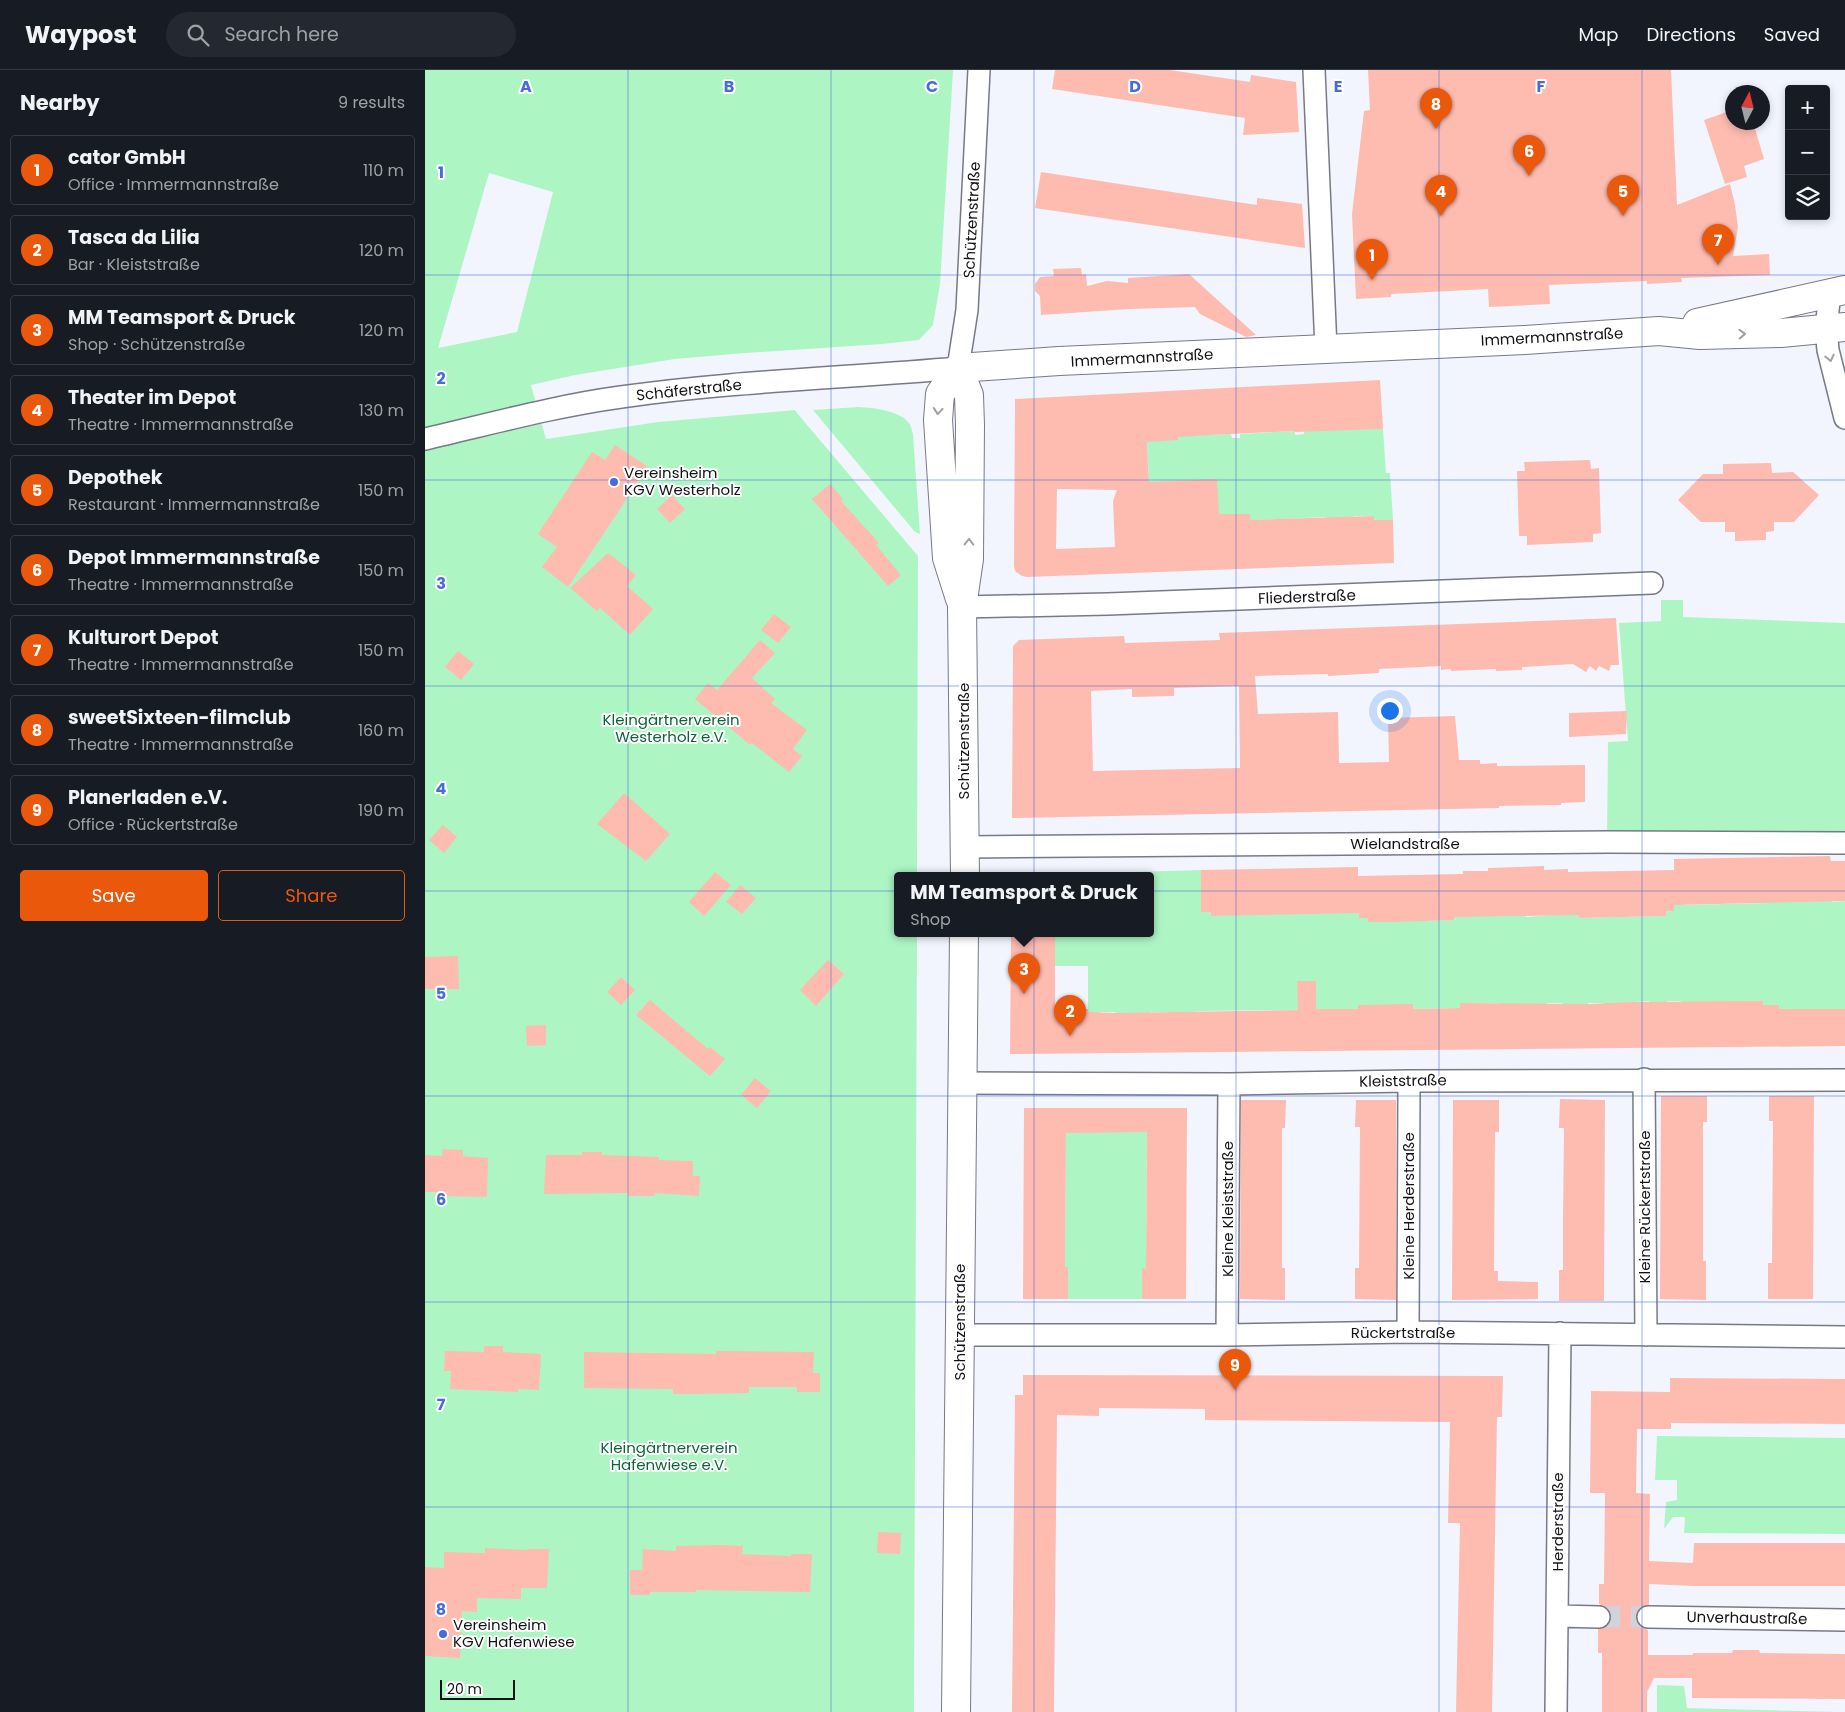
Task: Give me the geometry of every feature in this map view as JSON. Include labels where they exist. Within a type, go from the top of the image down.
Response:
[{"type":"street","name":"Schützenstraße","points":[[965,872],[962,608],[947,558],[938,420],[940,394],[958,368],[967,310],[979,70]]},
{"type":"street","points":[[1314,70],[1326,349]]},
{"type":"street","name":"Immermannstraße","points":[[1659,331],[1837,291]]},
{"type":"street","points":[[1837,291],[1836,328],[1828,350],[1845,418]]},
{"type":"street","name":"Immermannstraße","points":[[958,368],[1059,361],[1659,331],[1700,335],[1781,333],[1836,328]]},
{"type":"street","name":"Schäferstraße","points":[[425,439],[568,405],[621,397],[714,386],[958,368]]},
{"type":"street","name":"Fliederstraße","points":[[962,608],[1652,583]]},
{"type":"street","name":"Wielandstraße","points":[[965,847],[1597,842],[1845,843]]},
{"type":"street","name":"Schützenstraße","points":[[956,1712],[964,937]]},
{"type":"street","name":"Kleiststraße","points":[[962,1083],[1229,1084],[1644,1079],[1845,1080]]},
{"type":"street","name":"Kleine Rückertstraße","points":[[1644,1079],[1646,1335]]},
{"type":"street","name":"Kleine Herderstraße","points":[[1408,1332],[1409,1081]]},
{"type":"street","name":"Kleine Kleiststraße","points":[[1227,1335],[1229,1084]]},
{"type":"street","name":"Rückertstraße","points":[[960,1335],[1227,1335],[1408,1332],[1845,1337]]},
{"type":"street","name":"Herderstraße","points":[[1556,1712],[1560,1333]]},
{"type":"street","points":[[1558,1616],[1599,1617]]},
{"type":"street","name":"Unverhaustraße","points":[[1648,1617],[1845,1620]]},
{"type":"green space","points":[[425,70],[953,70],[940,284],[933,325],[919,340],[675,359],[575,375],[531,385],[546,439],[658,422],[795,410],[918,556],[917,872],[894,872],[894,937],[917,937],[914,1712],[425,1712]],"holes":[[[489,173],[553,192],[517,332],[438,348]]]},
{"type":"green space","points":[[859,407],[892,412],[905,419],[910,425],[913,434],[920,534],[915,532],[813,410]]},
{"type":"green space","points":[[1383,429],[1386,473],[1390,473],[1393,520],[1374,520],[1374,516],[1353,516],[1353,521],[1327,522],[1326,517],[1257,520],[1257,525],[1139,503],[1149,482],[1147,438],[1178,440],[1178,436],[1231,434],[1232,438],[1240,438],[1240,434],[1295,431],[1295,435],[1304,434],[1304,430]]},
{"type":"green space","points":[[1661,600],[1683,600],[1683,617],[1845,623],[1845,840],[1607,842],[1608,742],[1628,741],[1619,623],[1661,621]]},
{"type":"green space","points":[[1201,870],[1201,912],[1211,911],[1211,916],[1359,909],[1359,918],[1368,918],[1368,922],[1454,920],[1454,916],[1508,916],[1526,912],[1526,917],[1579,913],[1579,918],[1665,916],[1666,911],[1674,911],[1674,901],[1683,905],[1769,903],[1769,899],[1832,897],[1832,902],[1845,901],[1845,1009],[1779,1009],[1779,1005],[1763,1005],[1763,1001],[1748,1001],[1748,1005],[1682,1006],[1681,1001],[1667,1001],[1667,1006],[1650,1006],[1649,1001],[1634,1002],[1634,1006],[1603,1006],[1603,1003],[1588,1003],[1588,1007],[1563,1008],[1562,1003],[1547,1003],[1547,1007],[1523,1004],[1499,1008],[1499,1003],[1461,1003],[1460,1008],[1413,1009],[1358,1005],[1358,1009],[1203,1011],[1168,1014],[1168,1012],[1116,1014],[1115,1012],[1099,1012],[1098,1014],[1088,1014],[1088,966],[1050,966],[1051,937],[1154,937],[1154,872],[1132,872]]},
{"type":"green space","points":[[1147,1127],[1146,1269],[1142,1269],[1142,1299],[1068,1299],[1068,1268],[1065,1267],[1066,1128]]},
{"type":"green space","points":[[1657,1436],[1845,1438],[1845,1534],[1684,1533],[1685,1517],[1673,1517],[1664,1529],[1666,1502],[1677,1500],[1677,1480],[1655,1480]]},
{"type":"green space","points":[[1657,1685],[1684,1686],[1687,1708],[1839,1712],[1657,1712]]},
{"type":"building","points":[[1055,70],[1170,70],[1250,82],[1251,75],[1296,82],[1299,132],[1243,135],[1245,118],[1052,89]]},
{"type":"building","points":[[1368,70],[1671,70],[1677,205],[1730,184],[1738,227],[1733,256],[1769,254],[1770,275],[1681,278],[1682,282],[1647,284],[1647,281],[1549,285],[1550,304],[1489,307],[1488,289],[1391,294],[1391,297],[1356,299],[1352,214],[1364,111],[1370,110]]},
{"type":"building","points":[[1725,113],[1725,130],[1755,130],[1764,159],[1744,166],[1747,177],[1725,184],[1704,120]]},
{"type":"building","points":[[1041,172],[1257,205],[1257,198],[1302,204],[1305,248],[1035,208]]},
{"type":"building","points":[[1081,268],[1082,275],[1086,274],[1087,286],[1107,281],[1128,283],[1128,278],[1189,274],[1256,335],[1246,337],[1200,314],[1195,307],[1041,315],[1040,296],[1035,291],[1035,284],[1040,277],[1054,276],[1053,269]]},
{"type":"building","points":[[1380,380],[1383,429],[1210,435],[1178,437],[1178,440],[1147,442],[1149,482],[1217,479],[1219,514],[1250,514],[1250,520],[1374,516],[1374,520],[1393,520],[1394,563],[1022,576],[1015,571],[1014,566],[1015,399]],"holes":[[[1057,489],[1117,490],[1113,501],[1115,547],[1056,549]]]},
{"type":"building","points":[[615,445],[648,467],[568,587],[542,567],[557,547],[538,534],[592,452],[605,460]]},
{"type":"building","points":[[1590,460],[1591,469],[1599,468],[1601,533],[1593,534],[1593,542],[1527,545],[1527,536],[1519,536],[1517,471],[1525,471],[1524,462]]},
{"type":"building","points":[[1771,463],[1772,473],[1793,472],[1819,495],[1794,522],[1774,522],[1774,531],[1766,532],[1766,540],[1735,541],[1735,532],[1725,532],[1725,522],[1701,522],[1678,500],[1703,474],[1723,474],[1723,464]]},
{"type":"building","points":[[830,484],[843,499],[841,501],[879,543],[876,545],[901,575],[888,586],[812,499]]},
{"type":"building","points":[[672,495],[685,509],[670,523],[657,509]]},
{"type":"building","points":[[608,553],[636,575],[627,586],[653,609],[630,635],[600,608],[597,611],[570,588]]},
{"type":"building","points":[[774,614],[791,627],[778,643],[761,630]]},
{"type":"building","points":[[1616,618],[1619,665],[1611,665],[1609,671],[1599,666],[1596,671],[1590,666],[1586,672],[1573,664],[1522,667],[1522,670],[1496,671],[1496,669],[1451,671],[1451,669],[1441,670],[1441,666],[1379,669],[1379,673],[1328,676],[1328,674],[1255,676],[1258,714],[1338,712],[1339,763],[1389,762],[1388,718],[1455,716],[1459,760],[1480,760],[1480,764],[1497,763],[1497,766],[1585,765],[1585,802],[1561,803],[1561,805],[1499,806],[1499,808],[1012,818],[1013,646],[1019,640],[1124,636],[1125,643],[1220,640],[1219,633]],"holes":[[[1239,686],[1240,768],[1093,771],[1091,691],[1132,689],[1132,697],[1174,696],[1174,688]]]},
{"type":"building","points":[[760,640],[775,653],[752,678],[775,699],[771,703],[807,730],[793,749],[802,756],[789,772],[752,743],[750,745],[695,699],[708,683],[717,690]]},
{"type":"building","points":[[458,651],[474,664],[461,680],[445,667]]},
{"type":"building","points":[[1627,711],[1626,734],[1569,737],[1569,713]]},
{"type":"building","points":[[624,793],[670,834],[646,861],[597,824]]},
{"type":"building","points":[[443,825],[457,837],[444,853],[429,840]]},
{"type":"building","points":[[1830,856],[1831,861],[1845,861],[1845,901],[1674,905],[1674,911],[1666,911],[1666,916],[1579,918],[1579,915],[1454,917],[1454,920],[1395,922],[1368,922],[1368,918],[1359,918],[1359,913],[1211,916],[1211,912],[1201,912],[1201,870],[1358,867],[1358,876],[1463,874],[1463,871],[1488,871],[1488,868],[1544,866],[1544,870],[1568,869],[1568,872],[1674,870],[1674,859]]},
{"type":"building","points":[[715,872],[731,885],[704,916],[689,902]]},
{"type":"building","points":[[740,885],[756,898],[742,914],[726,902]]},
{"type":"building","points":[[1011,937],[1055,937],[1055,1009],[1088,1009],[1088,1012],[1298,1010],[1297,981],[1316,981],[1316,1009],[1358,1009],[1358,1005],[1413,1004],[1413,1009],[1460,1008],[1460,1003],[1588,1004],[1763,1001],[1763,1005],[1779,1005],[1779,1009],[1845,1009],[1845,1046],[1010,1054]]},
{"type":"building","points":[[458,956],[459,989],[425,989],[425,957]]},
{"type":"building","points":[[828,960],[844,974],[816,1006],[800,990]]},
{"type":"building","points":[[621,977],[635,990],[621,1005],[607,992]]},
{"type":"building","points":[[650,1000],[708,1049],[710,1047],[725,1059],[710,1076],[636,1015]]},
{"type":"building","points":[[546,1025],[546,1045],[527,1046],[526,1026]]},
{"type":"building","points":[[755,1078],[771,1091],[757,1108],[741,1095]]},
{"type":"building","points":[[1661,1096],[1707,1096],[1707,1122],[1703,1122],[1703,1261],[1706,1261],[1706,1300],[1660,1299]]},
{"type":"building","points":[[1769,1096],[1814,1096],[1813,1299],[1768,1299],[1768,1263],[1772,1263],[1773,1121],[1769,1121]]},
{"type":"building","points":[[1560,1099],[1605,1100],[1604,1301],[1559,1301],[1559,1270],[1563,1270],[1564,1128],[1559,1128]]},
{"type":"building","points":[[1241,1100],[1286,1100],[1285,1128],[1282,1128],[1282,1268],[1285,1268],[1285,1300],[1240,1299]]},
{"type":"building","points":[[1356,1100],[1396,1100],[1396,1300],[1355,1299],[1355,1268],[1359,1268],[1360,1127],[1355,1127]]},
{"type":"building","points":[[1453,1100],[1499,1100],[1499,1132],[1495,1132],[1494,1271],[1498,1271],[1498,1281],[1538,1282],[1538,1299],[1452,1300]]},
{"type":"building","points":[[1024,1108],[1187,1108],[1186,1299],[1142,1299],[1142,1268],[1146,1269],[1147,1132],[1066,1133],[1065,1267],[1068,1267],[1068,1299],[1023,1299]]},
{"type":"building","points":[[443,1149],[463,1150],[463,1156],[488,1158],[487,1197],[442,1196],[442,1192],[425,1192],[425,1155],[442,1156]]},
{"type":"building","points":[[582,1152],[602,1152],[602,1155],[659,1157],[659,1160],[693,1161],[693,1176],[700,1176],[699,1196],[655,1193],[655,1196],[628,1196],[628,1193],[544,1194],[546,1155],[582,1155]]},
{"type":"building","points":[[484,1346],[503,1346],[503,1352],[541,1354],[539,1390],[518,1389],[518,1392],[450,1389],[451,1371],[444,1371],[445,1351],[484,1352]]},
{"type":"building","points":[[716,1351],[814,1352],[813,1373],[820,1373],[820,1392],[797,1392],[797,1387],[749,1387],[749,1393],[693,1394],[673,1394],[673,1389],[584,1388],[584,1352],[716,1354]]},
{"type":"building","points":[[1023,1375],[1503,1376],[1502,1417],[1497,1417],[1492,1712],[1456,1712],[1460,1523],[1448,1523],[1450,1422],[1205,1420],[1205,1409],[1099,1408],[1099,1416],[1057,1415],[1054,1712],[1012,1712],[1015,1395],[1023,1395]]},
{"type":"building","points":[[1670,1378],[1845,1379],[1845,1424],[1671,1423],[1671,1429],[1637,1429],[1636,1493],[1650,1494],[1649,1561],[1693,1563],[1694,1543],[1845,1543],[1845,1586],[1693,1586],[1649,1584],[1649,1605],[1642,1606],[1638,1610],[1636,1617],[1637,1623],[1648,1630],[1648,1655],[1732,1653],[1733,1650],[1759,1650],[1760,1653],[1845,1654],[1845,1699],[1692,1698],[1692,1678],[1654,1678],[1647,1692],[1647,1712],[1602,1712],[1602,1653],[1598,1653],[1598,1629],[1605,1628],[1609,1624],[1611,1617],[1610,1611],[1599,1604],[1599,1584],[1604,1584],[1605,1493],[1590,1493],[1591,1391],[1670,1392]]},
{"type":"building","points":[[878,1532],[901,1533],[900,1554],[877,1553]]},
{"type":"building","points":[[676,1546],[743,1546],[742,1554],[791,1556],[791,1554],[812,1554],[810,1592],[696,1590],[696,1592],[650,1592],[650,1595],[630,1595],[630,1570],[642,1570],[643,1549],[676,1551]]},
{"type":"building","points":[[485,1548],[549,1549],[547,1588],[521,1588],[521,1599],[477,1598],[477,1612],[462,1611],[460,1658],[425,1656],[425,1567],[444,1568],[444,1552],[485,1553]]},
{"type":"tunnel","points":[[1599,1617],[1648,1617]]},
{"type":"place","name":"sweetSixteen-filmclub","points":[[1436,129]]},
{"type":"place","name":"Depot Immermannstraße","points":[[1529,176]]},
{"type":"place","name":"Theater im Depot","points":[[1441,216]]},
{"type":"place","name":"Depothek","points":[[1623,216]]},
{"type":"place","name":"Kulturort Depot","points":[[1718,265]]},
{"type":"place","name":"cator GmbH","points":[[1372,280]]},
{"type":"place","name":"Vereinsheim KGV Westerholz","points":[[614,482]]},
{"type":"place","name":"MM Teamsport & Druck","points":[[1024,994]]},
{"type":"place","name":"Tasca da Lilia","points":[[1070,1036]]},
{"type":"place","name":"Planerladen e.V.","points":[[1235,1390]]},
{"type":"place","name":"Vereinsheim KGV Hafenwiese","points":[[443,1634]]},
{"type":"park label","name":"Kleingärtnerverein Westerholz e.V.","points":[[671,728]]},
{"type":"park label","name":"Kleingärtnerverein Hafenwiese e.V.","points":[[669,1456]]}]
